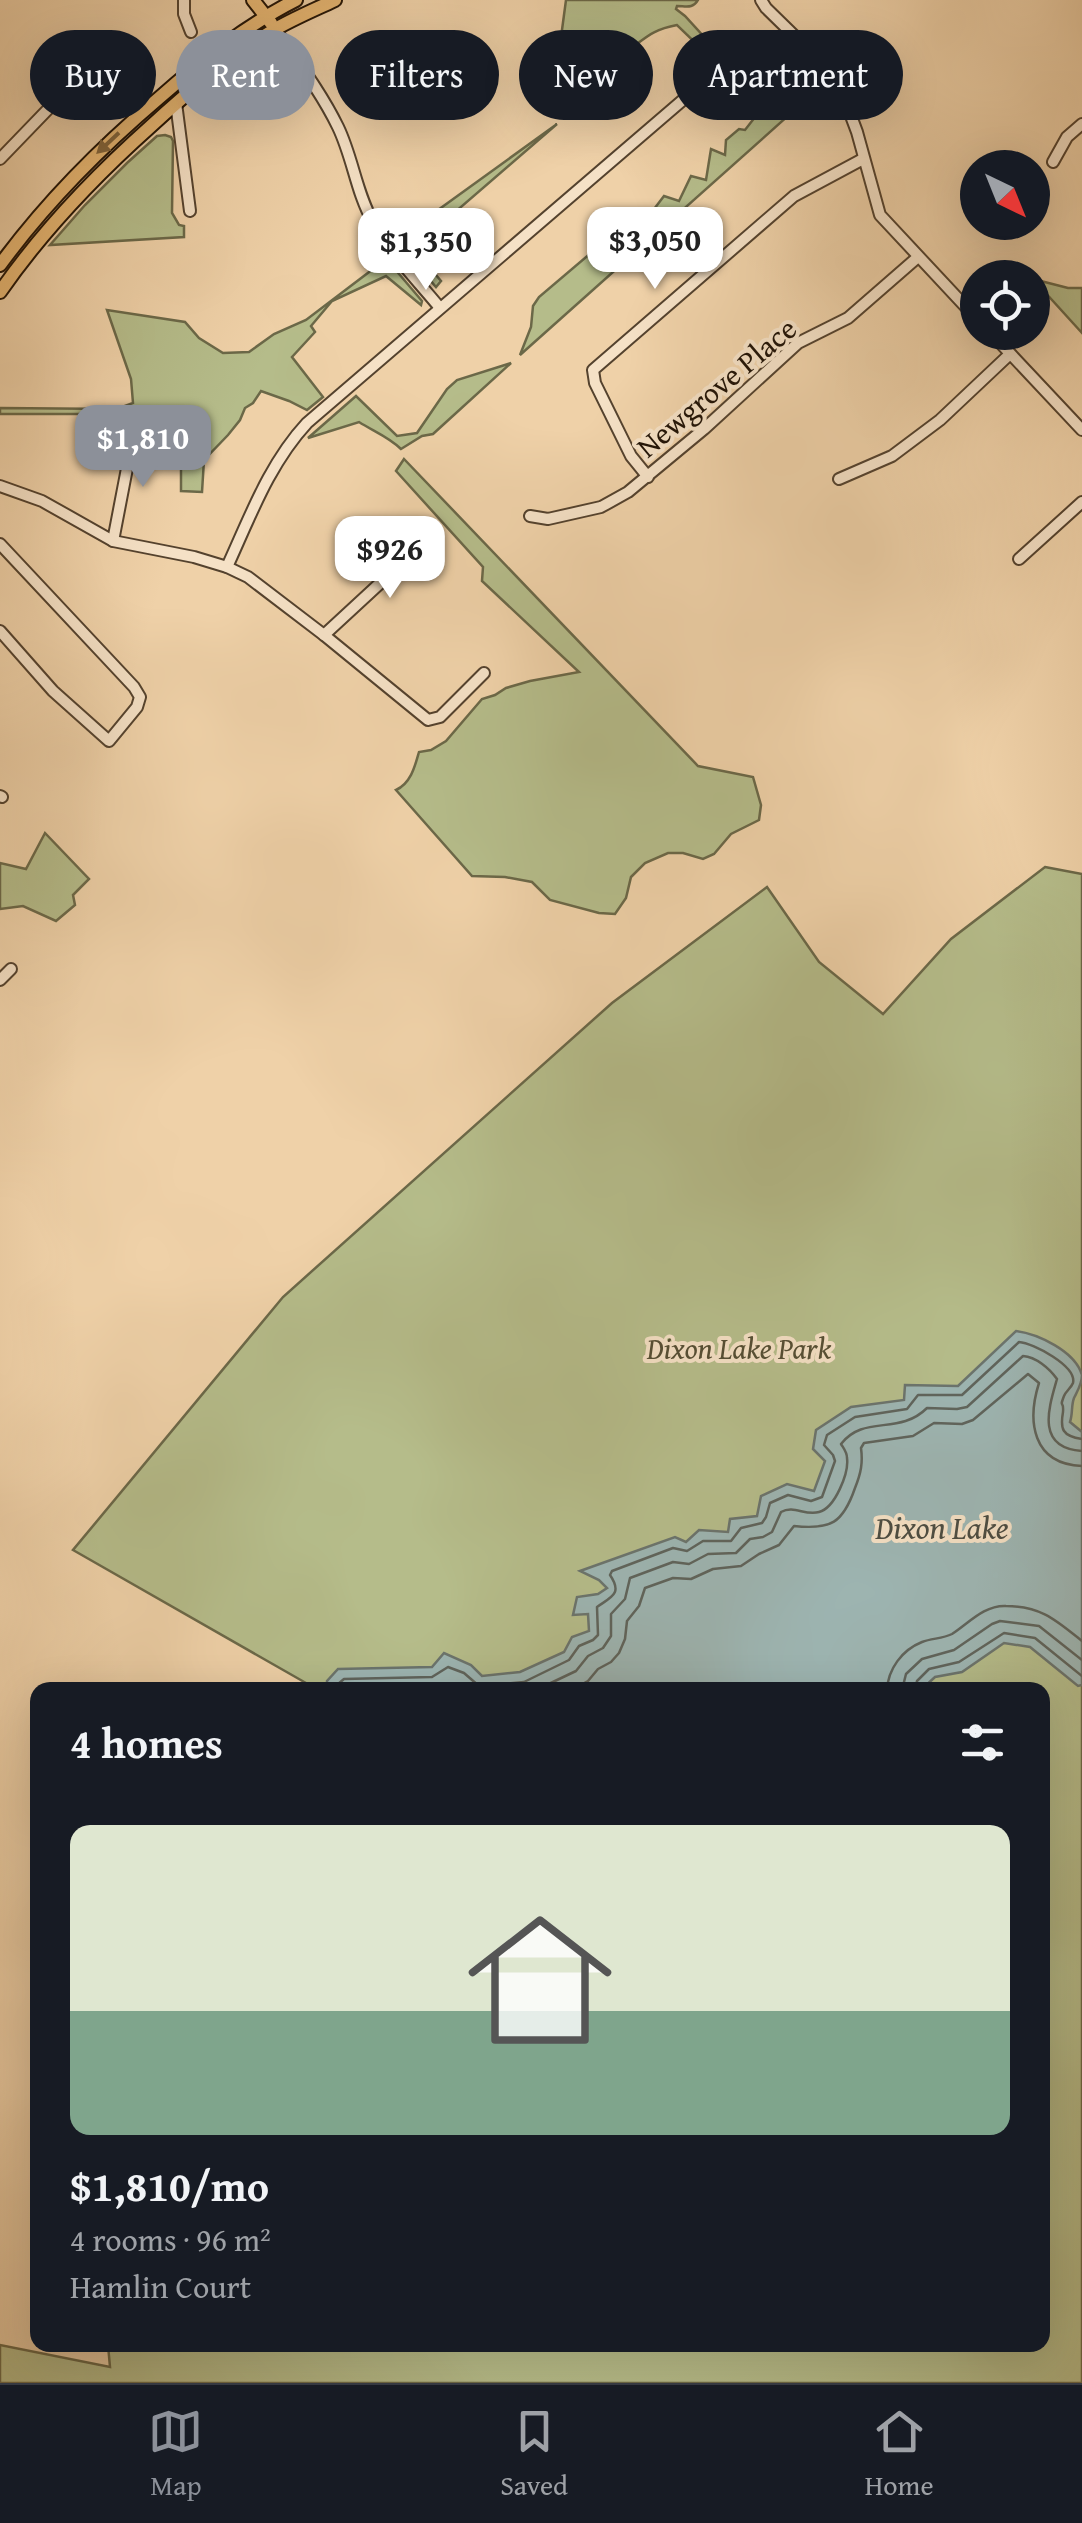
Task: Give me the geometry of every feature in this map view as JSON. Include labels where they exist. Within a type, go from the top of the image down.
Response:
[{"type":"main road","points":[[253,0],[271,23]]},
{"type":"main road","points":[[263,30],[296,0]]},
{"type":"main road","points":[[0,264],[38,215],[99,152],[203,60],[271,23],[335,0]]},
{"type":"main road","points":[[0,292],[78,194],[176,103]]},
{"type":"street","points":[[184,0],[190,30]]},
{"type":"street","points":[[761,0],[811,52],[845,100],[880,216],[960,301]]},
{"type":"street","points":[[271,23],[340,130],[372,221],[440,308]]},
{"type":"street","points":[[227,568],[272,469],[307,423],[673,108]]},
{"type":"street","points":[[0,159],[38,120]]},
{"type":"street","points":[[178,120],[190,211]]},
{"type":"street","points":[[1053,162],[1068,136],[1082,124]]},
{"type":"street","points":[[648,478],[630,456],[594,383],[593,370],[794,196],[863,159]]},
{"type":"street","name":"Newgrove Place","points":[[530,516],[548,519],[601,508],[648,478],[798,343],[848,318],[918,257]]},
{"type":"street","points":[[1006,350],[1082,430]]},
{"type":"street","points":[[839,480],[892,456],[940,420],[1010,354]]},
{"type":"street","points":[[113,541],[134,432]]},
{"type":"street","points":[[0,486],[42,501],[113,541],[194,557],[248,577],[428,720],[440,716],[484,673]]},
{"type":"street","points":[[1018,559],[1082,502]]},
{"type":"street","points":[[324,635],[430,538]]},
{"type":"street","points":[[0,544],[134,686],[140,696],[137,707],[109,741],[53,692],[0,631]]},
{"type":"street","points":[[0,980],[12,969]]},
{"type":"green space","points":[[566,0],[698,0],[692,6],[676,9],[698,30],[682,30],[677,25],[653,33],[653,30],[562,30]]},
{"type":"green space","points":[[753,120],[783,120],[520,355],[539,297],[638,213],[648,217],[664,196],[679,201],[691,176],[706,180],[711,149],[725,155],[726,140],[739,129],[745,130]]},
{"type":"green space","points":[[557,124],[418,244],[426,263],[441,281],[436,287],[384,221],[431,215]]},
{"type":"green space","points":[[165,135],[173,141],[172,213],[184,226],[184,237],[50,245],[127,163],[157,136]]},
{"type":"green space","points":[[385,260],[422,301],[421,305],[386,276],[332,301],[311,326],[315,332],[292,357],[323,397],[307,410],[261,391],[204,460],[202,492],[181,491],[181,466],[192,416],[147,423],[135,414],[117,424],[111,414],[0,414],[0,408],[117,409],[133,403],[131,379],[107,310],[185,322],[199,338],[223,353],[249,352],[274,334],[306,320]]},
{"type":"green space","points":[[1050,283],[1082,288],[1082,333],[1050,298]]},
{"type":"green space","points":[[511,363],[433,434],[401,449],[359,422],[308,438],[356,396],[397,436],[417,433],[457,380]]},
{"type":"green space","points":[[404,459],[698,766],[753,777],[761,805],[759,820],[731,834],[714,854],[703,859],[668,853],[645,863],[631,877],[626,898],[615,914],[550,900],[532,882],[472,876],[396,790],[409,779],[419,752],[446,741],[482,699],[530,681],[579,672],[482,581],[483,567],[396,471]]},
{"type":"green space","points":[[45,833],[89,879],[73,895],[75,905],[56,921],[23,906],[0,909],[0,863],[26,869]]},
{"type":"green space","name":"Dixon Lake Park","points":[[1045,867],[1082,874],[1082,2383],[0,2383],[0,2345],[110,2367],[109,2352],[1050,2352],[1050,1682],[304,1682],[73,1550],[283,1297],[612,1003],[767,887],[819,962],[883,1014],[951,939]]},
{"type":"water","name":"Dixon Lake","points":[[1016,1331],[1055,1345],[1072,1358],[1082,1375],[1070,1422],[1082,1432],[1082,1685],[1078,1686],[1030,1647],[1004,1643],[962,1672],[935,1677],[930,1682],[327,1682],[338,1669],[432,1667],[444,1653],[471,1665],[482,1676],[520,1672],[564,1652],[572,1637],[589,1631],[588,1614],[573,1615],[577,1597],[598,1594],[607,1588],[580,1571],[675,1537],[686,1542],[699,1530],[728,1532],[730,1519],[757,1516],[761,1496],[787,1484],[814,1491],[825,1461],[813,1449],[816,1430],[851,1407],[904,1400],[905,1385],[958,1386]]}]
